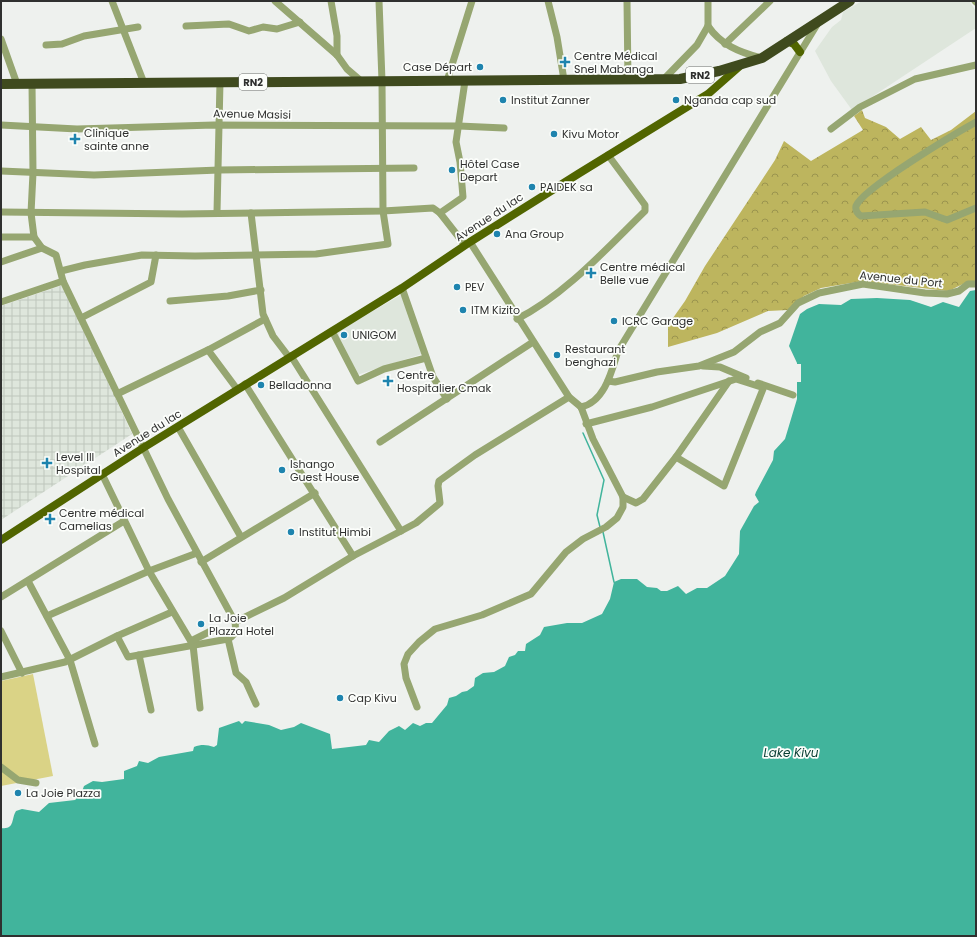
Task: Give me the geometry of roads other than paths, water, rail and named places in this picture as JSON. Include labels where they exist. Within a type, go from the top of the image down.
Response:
[{"type":"highway","name":"RN2","points":[[1,84],[662,80],[700,75],[762,58],[850,1]]},
{"type":"main road","points":[[787,41],[794,44],[800,52]]},
{"type":"main road","name":"Avenue du lac","points":[[1,540],[143,448],[402,288],[467,244],[708,94],[742,64]]},
{"type":"street","points":[[112,1],[144,83]]},
{"type":"street","points":[[275,1],[337,55],[347,70],[361,81]]},
{"type":"street","points":[[331,1],[337,36],[337,55]]},
{"type":"street","points":[[61,271],[112,260],[156,255],[194,256],[316,254],[388,244],[383,211],[380,1]]},
{"type":"street","points":[[447,81],[472,1]]},
{"type":"street","points":[[548,1],[557,37],[564,80]]},
{"type":"street","points":[[627,1],[628,80]]},
{"type":"street","points":[[662,80],[693,50],[708,26],[708,1]]},
{"type":"street","points":[[725,44],[770,1]]},
{"type":"street","points":[[581,407],[594,402],[608,382],[618,351],[822,18]]},
{"type":"street","points":[[186,26],[229,24],[249,30],[263,27],[277,29],[300,22]]},
{"type":"street","points":[[708,26],[725,44],[739,52],[762,58]]},
{"type":"street","points":[[46,45],[62,44],[84,36],[138,27]]},
{"type":"street","points":[[1,39],[17,84]]},
{"type":"street","points":[[830,129],[860,108],[915,79],[976,65]]},
{"type":"street","points":[[440,213],[463,197],[460,162],[456,142],[465,81]]},
{"type":"street","points":[[217,212],[220,82]]},
{"type":"street","points":[[32,83],[33,173],[31,213],[34,237],[42,248],[56,255],[64,281],[143,448],[201,562],[235,622],[235,633],[228,639],[192,643],[139,655],[127,656],[117,636]]},
{"type":"street","points":[[976,122],[922,154],[880,185],[859,202],[856,207],[856,211],[861,216],[925,212],[947,220],[976,208]]},
{"type":"street","name":"Avenue Masisi","points":[[1,125],[77,129],[219,125],[459,126],[504,128]]},
{"type":"street","points":[[517,319],[548,301],[645,211],[645,205],[608,155]]},
{"type":"street","points":[[1,171],[94,175],[219,170],[414,168]]},
{"type":"street","points":[[1,212],[182,214],[217,212],[251,213],[383,211],[433,208],[440,213],[467,244],[569,397],[581,407],[586,424],[622,497],[623,507],[612,524],[576,544],[557,561],[536,590],[531,594],[482,615],[435,629],[419,642],[408,654],[404,664],[406,678],[417,707]]},
{"type":"street","points":[[251,213],[255,254],[265,319],[273,336],[290,356],[401,531]]},
{"type":"street","points":[[1,237],[34,237]]},
{"type":"street","points":[[1,262],[42,248]]},
{"type":"street","points":[[81,318],[151,282],[156,255]]},
{"type":"street","points":[[1,302],[64,281]]},
{"type":"street","name":"Avenue du Port","points":[[608,382],[615,382],[657,372],[699,366],[738,350],[760,332],[780,323],[798,303],[819,293],[863,284],[926,293],[947,294],[959,291],[968,284],[976,284]]},
{"type":"street","points":[[402,288],[433,377],[447,399]]},
{"type":"street","points":[[170,301],[228,296],[261,290]]},
{"type":"street","points":[[117,394],[208,350],[265,319]]},
{"type":"street","points":[[332,331],[358,380],[384,369],[426,358]]},
{"type":"street","points":[[380,442],[533,342]]},
{"type":"street","points":[[208,350],[237,389]]},
{"type":"street","points":[[699,366],[720,367],[793,395]]},
{"type":"street","points":[[586,424],[652,407],[729,381],[740,380],[763,389],[724,486],[676,457]]},
{"type":"street","points":[[622,497],[632,503],[640,502],[676,457],[729,381]]},
{"type":"street","points":[[245,384],[315,493],[353,556]]},
{"type":"street","points":[[235,622],[284,598],[353,556],[401,531],[438,506],[441,500],[438,486],[440,481],[475,455],[569,397]]},
{"type":"street","points":[[178,427],[240,537]]},
{"type":"street","points":[[102,474],[149,571],[172,612],[192,643],[200,708]]},
{"type":"street","points":[[201,562],[315,493]]},
{"type":"street","points":[[1,597],[124,521]]},
{"type":"street","points":[[47,616],[149,571],[197,553]]},
{"type":"street","points":[[28,581],[70,660],[95,744]]},
{"type":"street","points":[[1,677],[59,664],[70,660],[117,636],[172,612]]},
{"type":"street","points":[[1,631],[22,673]]},
{"type":"street","points":[[192,643],[212,631]]},
{"type":"street","points":[[228,639],[236,674],[246,682],[256,704]]},
{"type":"street","points":[[139,655],[151,710]]},
{"type":"street","points":[[2,770],[18,780],[36,783]]},
{"type":"water","name":"Lake Kivu","points":[[976,290],[976,936],[1,936],[1,828],[11,826],[16,811],[22,809],[39,812],[49,803],[75,800],[81,794],[84,786],[93,781],[102,782],[124,779],[124,771],[137,766],[139,761],[148,763],[159,757],[193,751],[194,747],[200,745],[214,747],[217,745],[219,728],[239,721],[242,724],[245,721],[269,725],[281,730],[294,727],[301,723],[330,734],[332,749],[366,745],[369,740],[379,742],[389,731],[399,726],[405,730],[413,723],[420,726],[426,723],[432,723],[447,705],[449,698],[467,691],[474,686],[475,678],[483,673],[494,672],[505,666],[509,657],[515,655],[518,651],[525,651],[526,644],[540,635],[544,627],[567,623],[582,623],[602,614],[610,599],[614,582],[621,579],[637,579],[647,587],[657,588],[661,591],[667,591],[678,586],[686,594],[697,588],[707,588],[725,576],[739,554],[740,531],[754,506],[759,502],[755,495],[773,460],[774,451],[785,439],[797,399],[797,363],[789,346],[800,314],[819,304],[841,305],[851,299],[877,298],[910,300],[931,307],[943,302],[959,307],[970,291]]},
{"type":"waterway","points":[[583,433],[604,480],[597,515],[600,527]]},
{"type":"waterway","points":[[603,532],[614,582]]},
{"type":"place","name":"Centre Médical Snel Mabanga","points":[[565,62]]},
{"type":"place","name":"Case Départ","points":[[480,67]]},
{"type":"place","name":"Institut Zanner","points":[[503,100]]},
{"type":"place","name":"Nganda cap sud","points":[[676,100]]},
{"type":"place","name":"Kivu Motor","points":[[554,134]]},
{"type":"place","name":"Clinique sainte anne","points":[[75,139]]},
{"type":"place","name":"Hôtel Case Depart","points":[[452,170]]},
{"type":"place","name":"PAIDEK sa","points":[[532,187]]},
{"type":"place","name":"Ana Group","points":[[497,234]]},
{"type":"place","name":"Centre médical Belle vue","points":[[591,273]]},
{"type":"place","name":"PEV","points":[[457,287]]},
{"type":"place","name":"ITM Kizito","points":[[463,310]]},
{"type":"place","name":"ICRC Garage","points":[[614,321]]},
{"type":"place","name":"UNIGOM","points":[[344,335]]},
{"type":"place","name":"Restaurant benghazi","points":[[557,355]]},
{"type":"place","name":"Centre Hospitalier Cmak","points":[[388,381]]},
{"type":"place","name":"Belladonna","points":[[261,385]]},
{"type":"place","name":"Level III Hospital","points":[[47,463]]},
{"type":"place","name":"Ishango Guest House","points":[[282,470]]},
{"type":"place","name":"Centre médical Camelias","points":[[50,519]]},
{"type":"place","name":"Institut Himbi","points":[[291,532]]},
{"type":"place","name":"La Joie Plazza Hotel","points":[[201,624]]},
{"type":"place","name":"Cap Kivu","points":[[340,698]]},
{"type":"place","name":"La Joie Plazza","points":[[18,793]]}]
